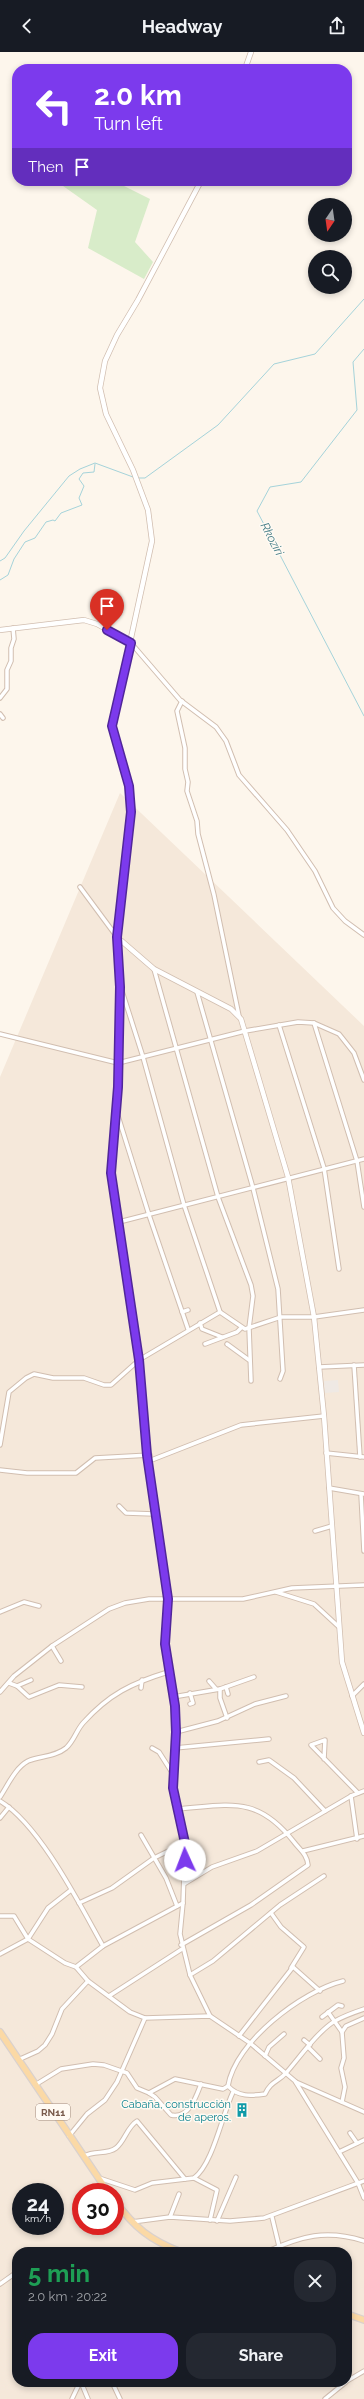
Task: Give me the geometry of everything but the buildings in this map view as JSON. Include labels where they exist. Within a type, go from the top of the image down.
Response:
[{"type":"main road","name":"RN11","points":[[0,2032],[83,2157],[102,2183]]},
{"type":"main road","points":[[124,2214],[130,2222],[155,2241],[169,2247]]},
{"type":"main road","points":[[352,2316],[364,2320]]},
{"type":"street","points":[[247,64],[251,52]]},
{"type":"street","points":[[198,186],[138,300],[117,335],[105,361],[100,388],[106,414],[133,470],[148,510],[152,540],[112,726],[131,798],[117,937],[120,987],[117,1113],[111,1169],[139,1360],[154,1514],[168,1599],[165,1644],[168,1672],[173,1697],[176,1732],[173,1774],[177,1809],[185,1843],[183,1903],[180,1930],[182,1947],[190,1975],[210,2016],[250,2043],[296,2081],[364,2112]]},
{"type":"street","points":[[0,630],[84,620],[97,624],[131,643],[182,701],[210,721],[222,735],[239,775],[287,830],[318,876],[333,908],[345,921],[364,935]]},
{"type":"street","points":[[0,698],[7,689],[7,670],[11,661],[11,648],[14,639],[13,628]]},
{"type":"street","points":[[182,701],[176,711],[185,748],[184,766],[188,782],[187,791],[197,821],[198,834],[218,912],[239,1016],[288,1177],[314,1317],[324,1416],[342,1662],[351,1697],[364,1734]]},
{"type":"street","points":[[0,714],[3,718]]},
{"type":"street","points":[[80,886],[117,937],[154,970],[231,1009],[239,1016]]},
{"type":"street","points":[[154,970],[218,1197],[251,1285],[252,1302],[249,1328],[249,1360],[251,1381]]},
{"type":"street","points":[[120,987],[125,997],[143,1057],[184,1206],[220,1312],[241,1328],[249,1328],[281,1316],[314,1317],[364,1310]]},
{"type":"street","points":[[198,992],[210,1040],[253,1188],[278,1289],[281,1316],[282,1371],[280,1378]]},
{"type":"street","points":[[0,1034],[118,1063],[244,1031],[298,1022],[314,1023],[339,1034],[354,1053],[364,1077]]},
{"type":"street","points":[[314,1023],[357,1161],[364,1207]]},
{"type":"street","points":[[280,1025],[324,1168],[339,1269]]},
{"type":"street","points":[[117,1113],[149,1215],[188,1329]]},
{"type":"street","points":[[119,1222],[253,1188],[288,1177],[364,1159]]},
{"type":"street","points":[[182,1312],[188,1310]]},
{"type":"street","points":[[0,1445],[9,1392],[26,1378],[34,1374],[53,1378],[84,1378],[108,1386],[114,1383],[139,1360],[188,1329],[220,1312]]},
{"type":"street","points":[[200,1323],[202,1329],[223,1337]]},
{"type":"street","points":[[205,1344],[237,1332],[241,1328]]},
{"type":"street","points":[[227,1344],[249,1360]]},
{"type":"street","points":[[326,1453],[362,1457],[354,1365]]},
{"type":"street","points":[[319,1367],[364,1365]]},
{"type":"street","points":[[149,1460],[241,1425],[324,1416]]},
{"type":"street","points":[[0,1470],[27,1473],[76,1473],[95,1458],[149,1455]]},
{"type":"street","points":[[329,1488],[363,1494],[364,1551]]},
{"type":"street","points":[[119,1506],[126,1513],[154,1514]]},
{"type":"street","points":[[315,1531],[332,1526]]},
{"type":"street","points":[[0,1692],[14,1676],[52,1646],[109,1609],[149,1599],[243,1599],[292,1588],[364,1585]]},
{"type":"street","points":[[276,1592],[314,1604],[339,1627]]},
{"type":"street","points":[[0,1612],[24,1602],[39,1606]]},
{"type":"street","points":[[52,1646],[62,1661]]},
{"type":"street","points":[[0,1797],[24,1765],[65,1749],[95,1709],[116,1692],[142,1680],[168,1672]]},
{"type":"street","points":[[173,1697],[218,1689],[254,1677]]},
{"type":"street","points":[[16,1686],[31,1680]]},
{"type":"street","points":[[141,1688],[142,1680]]},
{"type":"street","points":[[209,1681],[218,1689],[227,1718]]},
{"type":"street","points":[[9,1683],[16,1686],[29,1697],[59,1685],[82,1687]]},
{"type":"street","points":[[351,1697],[364,1684]]},
{"type":"street","points":[[226,1687],[228,1694]]},
{"type":"street","points":[[190,1693],[193,1703],[190,1704]]},
{"type":"street","points":[[176,1732],[227,1718],[255,1704],[286,1696]]},
{"type":"street","points":[[175,1748],[268,1739]]},
{"type":"street","points":[[324,1759],[326,1744],[325,1740],[312,1745],[324,1759],[358,1793]]},
{"type":"street","points":[[152,1748],[159,1752],[173,1774]]},
{"type":"street","points":[[259,1762],[269,1760],[288,1773],[326,1811]]},
{"type":"street","points":[[184,1884],[212,1866],[256,1851],[286,1832],[351,1796],[364,1791]]},
{"type":"street","points":[[351,1796],[357,1839]]},
{"type":"street","points":[[0,1801],[10,1807],[30,1827],[71,1890],[103,1946]]},
{"type":"street","points":[[109,1996],[182,1947],[251,1905],[306,1867],[308,1861],[303,1851],[286,1832],[263,1812],[235,1805],[177,1809]]},
{"type":"street","points":[[0,1818],[10,1807]]},
{"type":"street","points":[[141,1835],[166,1878],[177,1906]]},
{"type":"street","points":[[303,1851],[334,1842],[357,1839],[364,1836]]},
{"type":"street","points":[[79,1904],[112,1888],[154,1858],[185,1843]]},
{"type":"street","points":[[190,1975],[213,1961],[271,1913],[324,1876]]},
{"type":"street","points":[[0,1954],[28,1939],[48,1908],[71,1890]]},
{"type":"street","points":[[76,1967],[103,1946],[134,1931],[183,1903]]},
{"type":"street","points":[[238,2036],[291,1969],[304,1947],[281,1927],[271,1913]]},
{"type":"street","points":[[0,1916],[14,1916],[28,1939],[65,1963],[76,1967],[88,1981],[124,2008],[145,2018],[210,2016]]},
{"type":"street","points":[[291,1969],[293,1967],[297,1968],[320,1990]]},
{"type":"street","points":[[18,2060],[38,2051],[45,2045],[52,2034],[62,2009],[88,1981]]},
{"type":"street","points":[[149,2093],[175,2079],[223,2089],[228,2086],[238,2061],[250,2043],[281,2014],[320,1990],[343,1981]]},
{"type":"street","points":[[322,2016],[338,2005],[342,2006]]},
{"type":"street","points":[[228,2086],[233,2092],[242,2095],[265,2094],[269,2084],[286,2074],[309,2046],[334,2022],[364,2008]]},
{"type":"street","points":[[328,2012],[342,2032],[344,2058],[341,2068],[345,2087],[342,2102]]},
{"type":"street","points":[[69,2136],[81,2120],[105,2100],[122,2074],[145,2018]]},
{"type":"street","points":[[342,2032],[346,2026],[364,2018]]},
{"type":"street","points":[[264,2056],[269,2047],[284,2034]]},
{"type":"street","points":[[304,2040],[320,2059]]},
{"type":"street","points":[[35,2085],[61,2070],[79,2066],[104,2065],[122,2074],[128,2074],[137,2088],[155,2097],[171,2115],[177,2116],[187,2111],[202,2084]]},
{"type":"street","points":[[296,2081],[358,2183],[364,2198]]},
{"type":"street","points":[[194,2178],[217,2140],[222,2118],[233,2092]]},
{"type":"street","points":[[83,2157],[92,2152],[111,2152],[119,2146],[136,2121],[184,2179]]},
{"type":"street","points":[[350,2133],[357,2143]]},
{"type":"street","points":[[339,2152],[364,2140]]},
{"type":"street","points":[[99,2178],[132,2190],[152,2183],[194,2178],[217,2190],[210,2220]]},
{"type":"street","points":[[217,2221],[236,2178]]},
{"type":"street","points":[[130,2222],[170,2217],[217,2221],[272,2217],[364,2181]]},
{"type":"street","points":[[170,2217],[179,2194]]},
{"type":"street","points":[[272,2217],[279,2246],[315,2234],[341,2235],[364,2241]]},
{"type":"street","points":[[0,2284],[12,2276]]},
{"type":"street","points":[[352,2378],[364,2371]]},
{"type":"street","points":[[72,2399],[78,2387]]},
{"type":"street","points":[[83,2387],[88,2399]]},
{"type":"street","points":[[114,2387],[120,2399]]},
{"type":"street","points":[[325,2399],[340,2387]]},
{"type":"shaded area","points":[[120,793],[364,1026],[364,2399],[0,2399],[0,1077]]},
{"type":"shaded area","points":[[338,1380],[339,1392],[325,1393],[324,1381]]},
{"type":"green space","points":[[63,186],[124,186],[150,199],[135,242],[153,262],[144,279],[88,248],[97,210]]},
{"type":"waterway","points":[[138,478],[145,478],[218,425],[274,364],[315,354],[364,299]]},
{"type":"waterway","name":"Rkoziri","points":[[364,349],[353,362],[357,410],[301,482],[270,487],[257,511],[364,716]]},
{"type":"waterway","points":[[0,561],[5,558],[24,531],[69,476],[80,469],[95,463],[133,477]]},
{"type":"waterway","points":[[0,580],[8,575],[14,559],[25,542],[35,538],[46,522],[53,520],[55,521],[61,513],[82,505],[79,498],[84,486],[79,479],[83,473],[94,472],[95,464]]},
{"type":"place","name":"Cabaña, construcción de aperos.","points":[[242,2110]]},
{"type":"route","points":[[107,630],[131,643],[112,726],[129,786],[131,812],[117,937],[120,987],[118,1087],[111,1173],[139,1360],[147,1455],[149,1460],[154,1514],[168,1599],[165,1644],[168,1672],[175,1706],[176,1732],[173,1788],[185,1843],[185,1860]]}]
